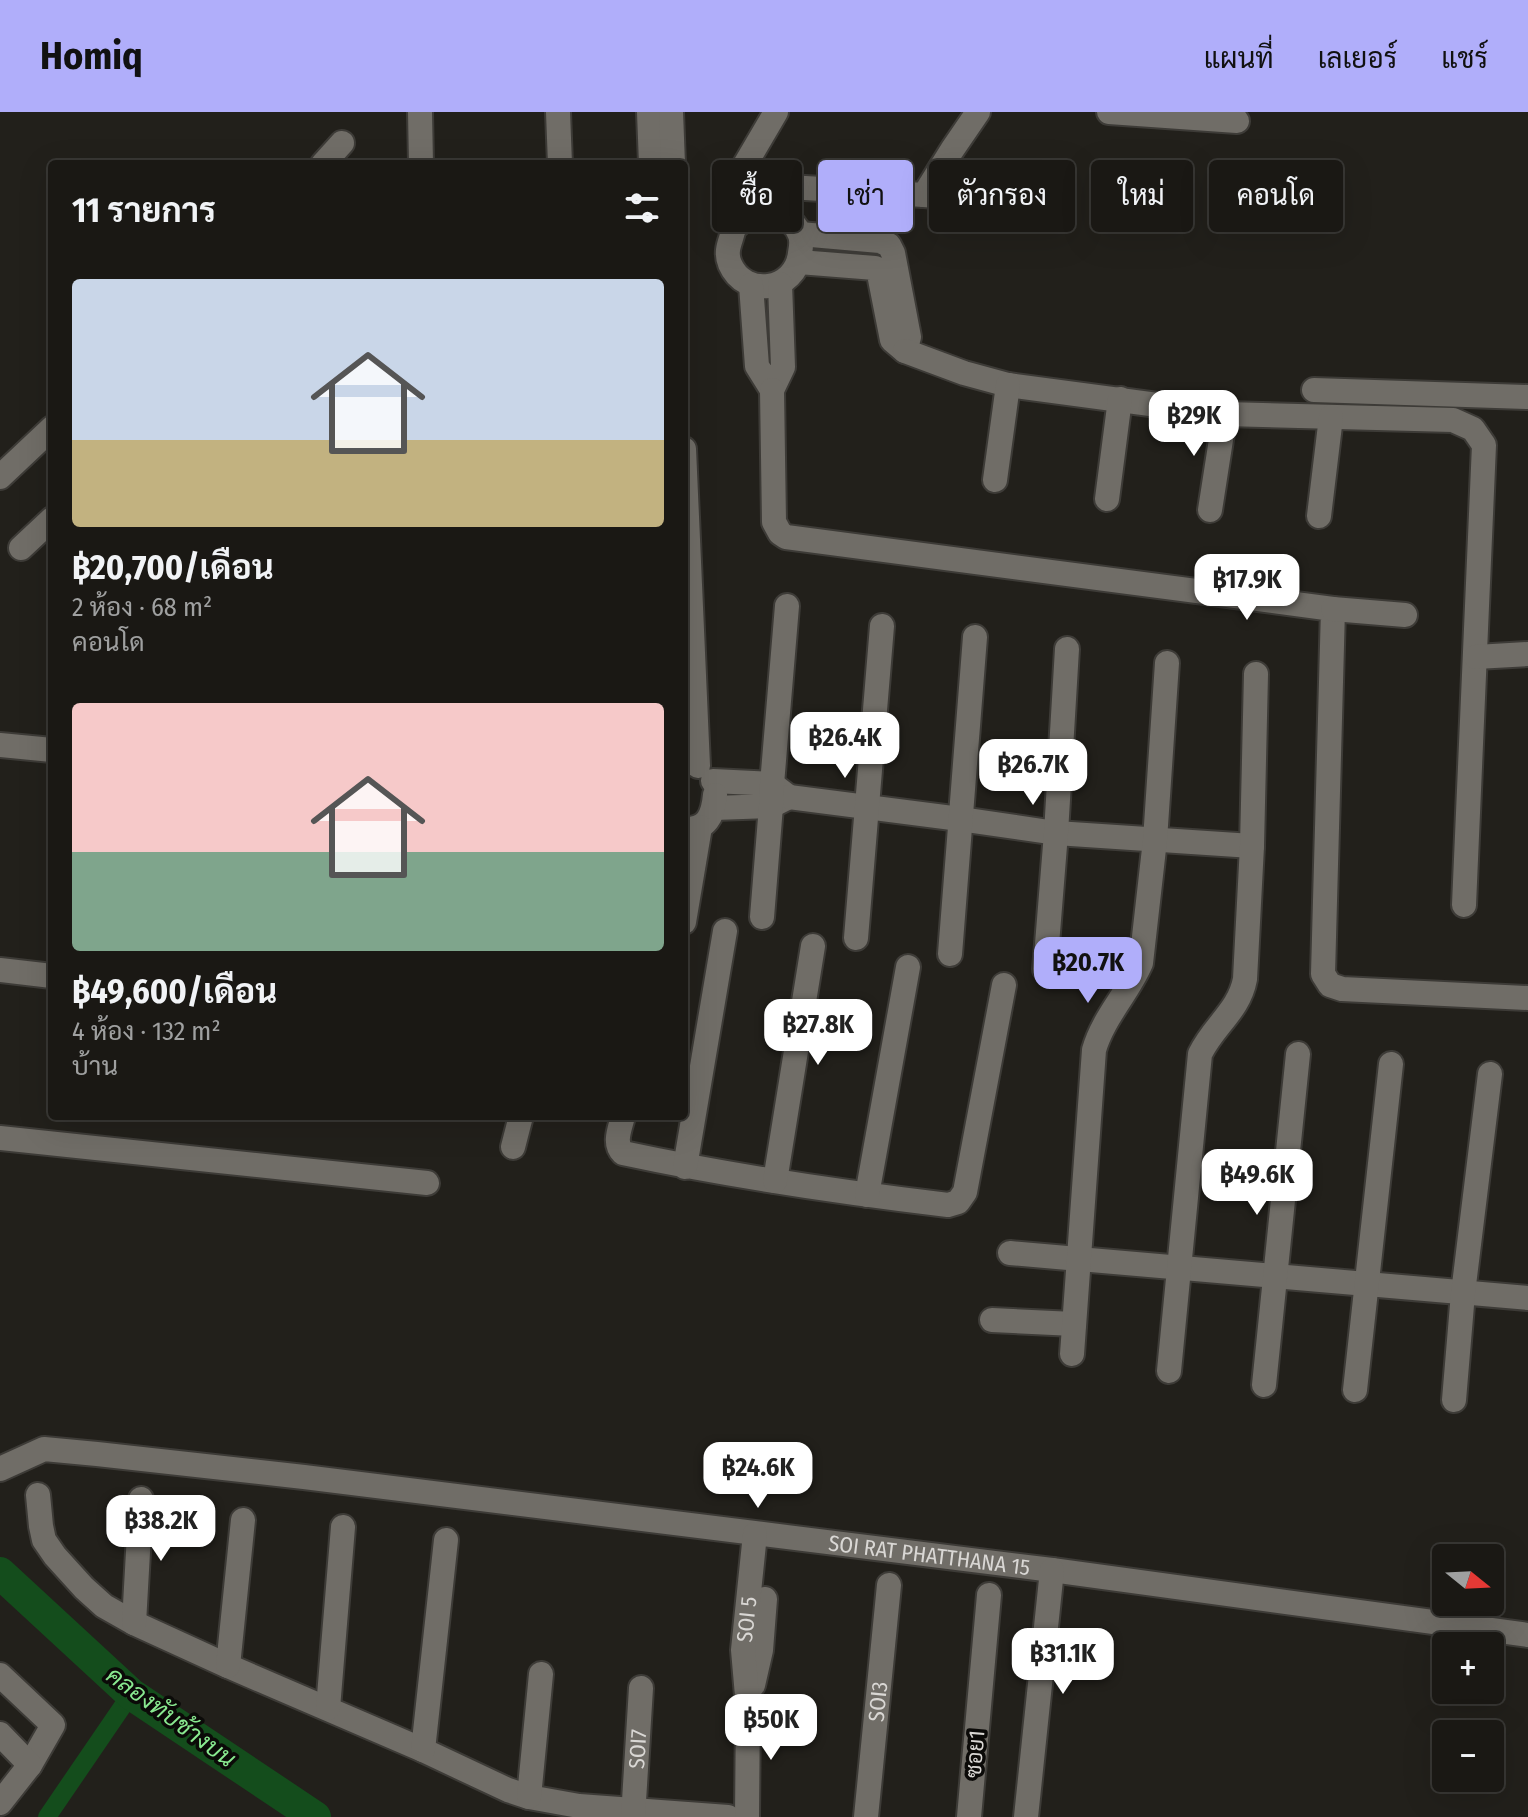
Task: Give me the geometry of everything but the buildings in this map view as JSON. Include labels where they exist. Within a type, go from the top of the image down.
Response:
[{"type":"street","points":[[420,112],[421,160]]},
{"type":"street","points":[[558,112],[560,160]]},
{"type":"street","points":[[649,112],[651,160]]},
{"type":"street","points":[[671,112],[673,160]]},
{"type":"street","points":[[748,160],[776,112]]},
{"type":"street","points":[[924,195],[978,112]]},
{"type":"street","points":[[1109,112],[1237,121]]},
{"type":"street","points":[[327,160],[342,143]]},
{"type":"street","points":[[802,188],[929,195]]},
{"type":"street","points":[[732,232],[727,253],[738,277],[751,285],[764,287],[780,284],[799,262],[800,234],[880,241],[889,245],[909,337],[905,351]]},
{"type":"street","points":[[799,262],[875,268],[879,274],[892,340],[905,351],[1008,385],[1225,414],[1453,420],[1473,429],[1484,445],[1464,905]]},
{"type":"street","points":[[780,284],[783,367],[772,390],[774,522],[786,537],[1333,609],[1405,615]]},
{"type":"street","points":[[751,285],[757,366],[772,390]]},
{"type":"street","points":[[995,480],[1008,385]]},
{"type":"street","points":[[1314,390],[1528,397]]},
{"type":"street","points":[[1107,499],[1120,399]]},
{"type":"street","points":[[1210,510],[1225,414]]},
{"type":"street","points":[[1319,516],[1331,417]]},
{"type":"street","points":[[0,477],[48,432]]},
{"type":"street","points":[[21,548],[48,523]]},
{"type":"street","points":[[688,541],[698,771],[715,797],[699,821],[688,895]]},
{"type":"street","points":[[762,917],[777,796],[787,606]]},
{"type":"street","points":[[1333,609],[1323,974],[1330,985],[1342,989],[1528,998]]},
{"type":"street","points":[[856,938],[882,626]]},
{"type":"street","points":[[950,954],[975,637]]},
{"type":"street","points":[[1045,969],[1067,649]]},
{"type":"street","points":[[1476,657],[1528,654]]},
{"type":"street","points":[[1072,1354],[1094,1050],[1098,1034],[1133,981],[1141,963],[1155,840],[1167,663]]},
{"type":"street","points":[[1169,1371],[1200,1054],[1213,1032],[1235,1007],[1245,979],[1256,674]]},
{"type":"street","points":[[0,745],[48,750]]},
{"type":"street","points":[[698,771],[777,796],[1056,833],[1252,846]]},
{"type":"street","points":[[699,821],[777,796]]},
{"type":"street","points":[[685,1167],[725,931]]},
{"type":"street","points":[[775,1181],[813,946]]},
{"type":"street","points":[[867,1195],[908,967]]},
{"type":"street","points":[[0,970],[48,976]]},
{"type":"street","points":[[622,1120],[617,1142],[621,1152],[685,1167],[867,1195],[948,1205],[958,1202],[965,1192],[1004,985]]},
{"type":"street","points":[[1264,1385],[1298,1054]]},
{"type":"street","points":[[1355,1390],[1391,1064]]},
{"type":"street","points":[[1454,1400],[1463,1293],[1490,1074]]},
{"type":"street","points":[[513,1147],[520,1120]]},
{"type":"street","points":[[0,1138],[427,1183]]},
{"type":"street","points":[[1010,1253],[1528,1298]]},
{"type":"street","points":[[992,1320],[1074,1324]]},
{"type":"street","name":"SOI RAT PHATTHANA 15","points":[[0,1448],[44,1449],[304,1477],[1052,1570],[1528,1635]]},
{"type":"street","points":[[0,1469],[44,1449]]},
{"type":"street","points":[[38,1495],[44,1540],[55,1556],[104,1606],[134,1623],[529,1797],[633,1814],[728,1817]]},
{"type":"street","points":[[134,1623],[141,1499]]},
{"type":"street","points":[[228,1666],[243,1520]]},
{"type":"street","points":[[328,1708],[343,1527]]},
{"type":"street","name":"SOI 5","points":[[747,1817],[748,1707],[761,1650],[762,1535]]},
{"type":"street","points":[[423,1750],[446,1540]]},
{"type":"street","points":[[1026,1817],[1052,1570]]},
{"type":"street","name":"SOI3","points":[[866,1817],[889,1585]]},
{"type":"street","name":"ซอย1","points":[[969,1817],[989,1595]]},
{"type":"street","points":[[529,1797],[541,1674]]},
{"type":"street","points":[[0,1675],[53,1725],[30,1765],[0,1803]]},
{"type":"street","name":"SOI7","points":[[633,1814],[641,1688]]},
{"type":"street","points":[[0,1734],[30,1765]]},
{"type":"waterway","name":"คลองทับช้างบน","points":[[0,1573],[131,1694],[315,1817]]},
{"type":"waterway","points":[[47,1817],[131,1694]]}]
